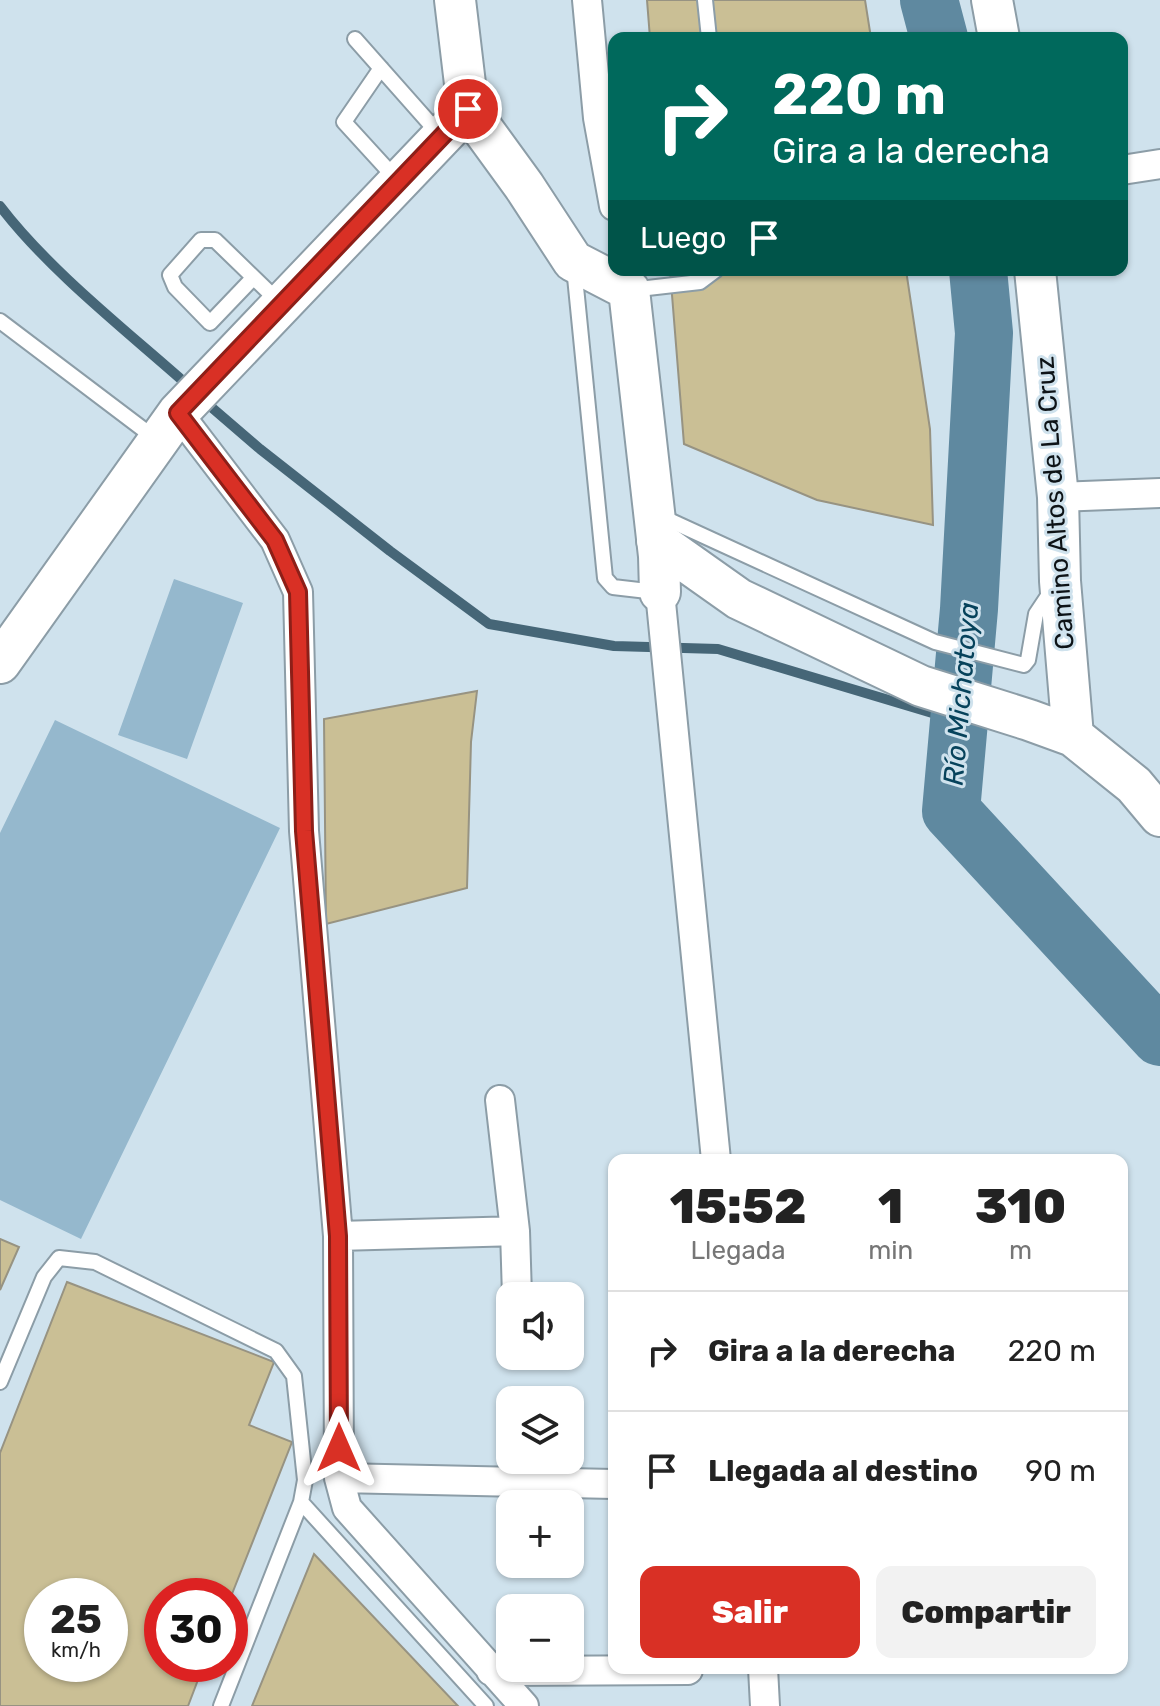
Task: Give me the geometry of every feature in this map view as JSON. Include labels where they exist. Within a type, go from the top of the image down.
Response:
[{"type":"street","points":[[0,663],[268,291],[399,182],[455,123],[455,0]]},
{"type":"street","points":[[587,0],[598,118],[608,173]]},
{"type":"street","points":[[992,0],[998,32]]},
{"type":"street","points":[[455,123],[524,186],[573,261],[608,273]]},
{"type":"street","points":[[1128,169],[1160,164]]},
{"type":"street","name":"Camino Altos de La Cruz","points":[[1036,276],[1058,497],[1060,581],[1073,736]]},
{"type":"street","points":[[628,280],[715,1154]]},
{"type":"street","points":[[168,427],[275,540],[298,592],[304,831],[338,1236],[339,1478],[347,1508],[524,1706]]},
{"type":"street","points":[[1058,497],[1160,493]]},
{"type":"street","points":[[654,527],[739,599],[921,686],[1073,736],[1134,785],[1160,816]]},
{"type":"street","points":[[500,1100],[515,1231],[517,1282]]},
{"type":"street","points":[[338,1236],[515,1231]]},
{"type":"street","points":[[339,1478],[608,1484]]},
{"type":"street","points":[[491,1671],[608,1670]]},
{"type":"street","points":[[763,1674],[765,1706]]},
{"type":"lane","points":[[705,0],[708,32]]},
{"type":"lane","points":[[355,39],[381,68],[455,123]]},
{"type":"lane","points":[[381,68],[344,122],[399,182]]},
{"type":"lane","points":[[201,240],[215,240],[268,291],[210,323],[175,287],[170,275],[201,240]]},
{"type":"lane","points":[[573,261],[605,578],[663,625]]},
{"type":"lane","points":[[628,280],[700,282],[708,276]]},
{"type":"lane","points":[[0,321],[168,427]]},
{"type":"lane","points":[[654,527],[935,642],[1024,665],[1028,660],[1036,614],[1060,581]]},
{"type":"lane","points":[[0,1382],[44,1277],[59,1258],[95,1262],[276,1351],[294,1376],[305,1480],[301,1502],[221,1706]]},
{"type":"lane","points":[[301,1502],[486,1706]]},
{"type":"shaded area","points":[[174,579],[243,603],[187,759],[118,735]]},
{"type":"shaded area","points":[[55,720],[280,828],[81,1239],[0,1200],[0,833]]},
{"type":"building","points":[[647,0],[865,0],[870,32],[650,32]]},
{"type":"building","points":[[670,276],[907,276],[930,429],[933,525],[817,500],[684,444]]},
{"type":"building","points":[[477,691],[471,742],[467,888],[326,924],[324,719]]},
{"type":"building","points":[[0,1239],[19,1247],[0,1290]]},
{"type":"building","points":[[67,1282],[274,1362],[249,1425],[292,1442],[238,1578],[144,1578],[144,1682],[197,1682],[188,1706],[0,1706],[0,1453]]},
{"type":"building","points":[[314,1554],[458,1706],[252,1706]]},
{"type":"waterway","name":"Río Michatoya","points":[[929,0],[937,32]]},
{"type":"waterway","points":[[0,206],[63,275],[183,381]]},
{"type":"waterway","name":"Río Michatoya","points":[[979,276],[984,333],[969,609],[951,811],[1160,1037]]},
{"type":"waterway","points":[[203,400],[390,551],[489,624],[614,646],[718,649],[959,721]]},
{"type":"route","points":[[339,1448],[338,1236],[304,831],[298,592],[275,540],[178,413],[468,109]]}]
